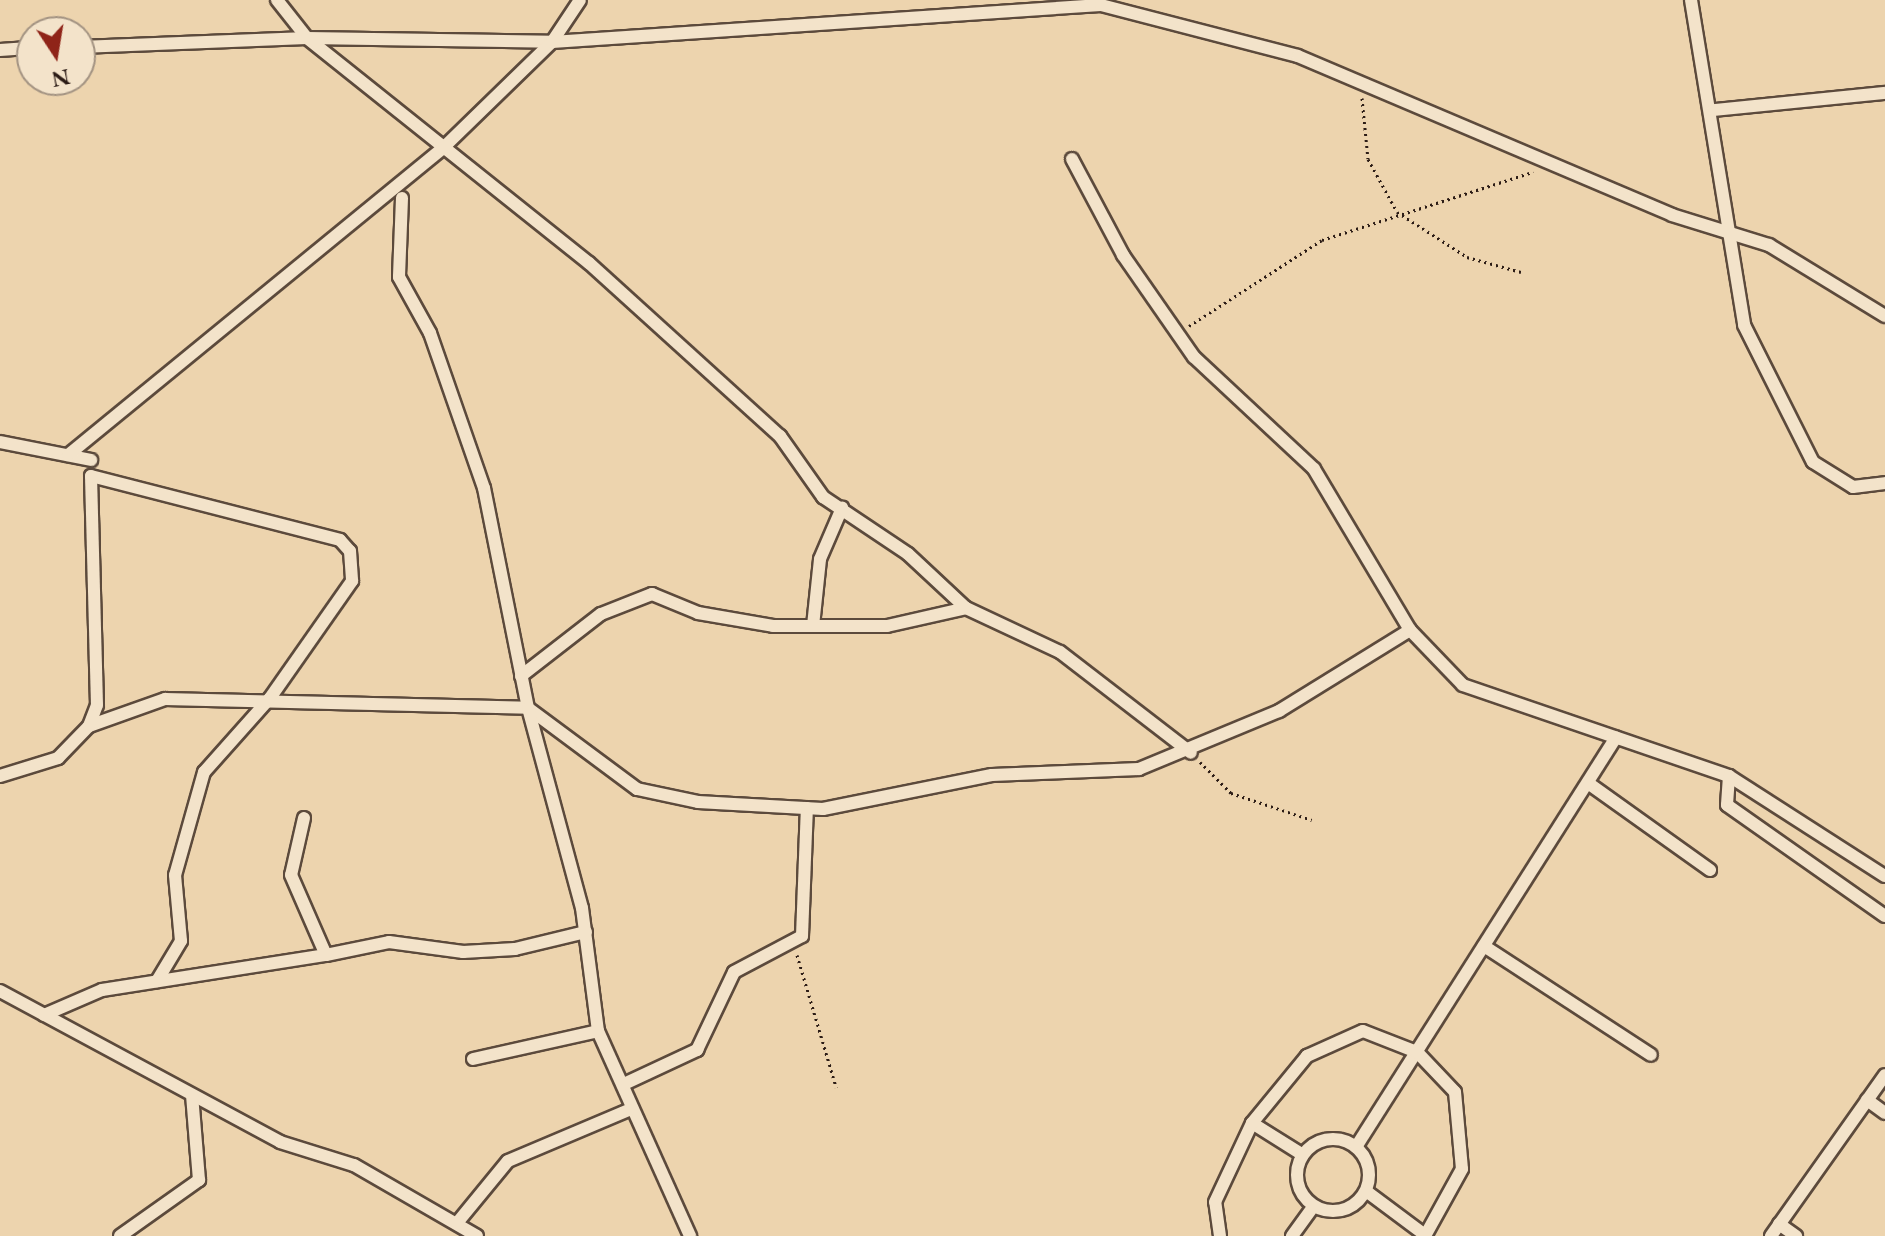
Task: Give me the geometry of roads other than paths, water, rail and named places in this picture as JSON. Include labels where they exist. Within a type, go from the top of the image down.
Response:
[{"type":"street","points":[[277,0],[307,38],[589,263],[780,436],[813,487],[908,554],[966,608],[1060,652],[1191,753]]},
{"type":"street","points":[[68,455],[443,148],[552,42],[580,0]]},
{"type":"street","points":[[1691,0],[1714,110],[1725,228],[1744,325],[1805,450],[1842,483],[1885,483]]},
{"type":"street","points":[[96,46],[307,38],[552,42],[986,4],[1101,5],[1151,14],[1298,56],[1361,86],[1672,215],[1725,228],[1769,245],[1885,316]]},
{"type":"street","points":[[1714,110],[1885,93]]},
{"type":"street","points":[[1072,159],[1123,255],[1178,333],[1219,386],[1314,469],[1410,630],[1463,685],[1729,776],[1885,876]]},
{"type":"street","points":[[402,198],[399,277],[430,333],[484,488],[528,708],[586,932],[598,1031],[624,1084],[629,1110],[690,1236]]},
{"type":"street","points":[[0,442],[91,460]]},
{"type":"street","points":[[0,776],[58,758],[89,726],[97,705],[91,476],[340,540],[350,551],[352,581],[270,698],[204,772],[175,875],[181,941],[157,981]]},
{"type":"street","points":[[813,626],[820,559],[842,508]]},
{"type":"street","points":[[521,676],[601,614],[652,594],[722,619],[813,626],[887,626],[966,608]]},
{"type":"street","points":[[89,726],[165,699],[270,698],[528,708],[637,789],[698,802],[807,808],[862,806],[1032,770],[1139,769],[1191,753],[1279,711],[1410,630]]},
{"type":"street","points":[[1356,1147],[1616,737]]},
{"type":"street","points":[[1729,776],[1727,805],[1885,916]]},
{"type":"street","points":[[1588,783],[1710,870]]},
{"type":"street","points":[[624,1084],[697,1050],[734,972],[794,944],[806,926],[800,874],[807,808]]},
{"type":"street","points":[[304,818],[291,875],[326,955]]},
{"type":"street","points":[[44,1015],[102,990],[326,955],[389,942],[463,952],[515,949],[586,932]]},
{"type":"street","points":[[1484,946],[1651,1055]]},
{"type":"street","points":[[0,991],[280,1142],[354,1165],[477,1236]]},
{"type":"street","points":[[473,1059],[598,1031]]},
{"type":"street","points":[[1220,1236],[1215,1202],[1252,1123],[1307,1056],[1363,1031],[1417,1052],[1455,1092],[1462,1169],[1425,1236],[1366,1191]]},
{"type":"street","points":[[1771,1236],[1885,1075]]},
{"type":"street","points":[[120,1236],[199,1180],[192,1095]]},
{"type":"street","points":[[1867,1100],[1885,1113]]},
{"type":"street","points":[[457,1223],[508,1161],[629,1110]]},
{"type":"street","points":[[1252,1123],[1303,1155]]},
{"type":"street","points":[[1333,1139],[1356,1147],[1369,1167],[1366,1191],[1348,1208],[1314,1206],[1300,1188],[1303,1155],[1333,1139]]},
{"type":"street","points":[[1292,1236],[1314,1206]]},
{"type":"street","points":[[1779,1224],[1796,1236]]}]
